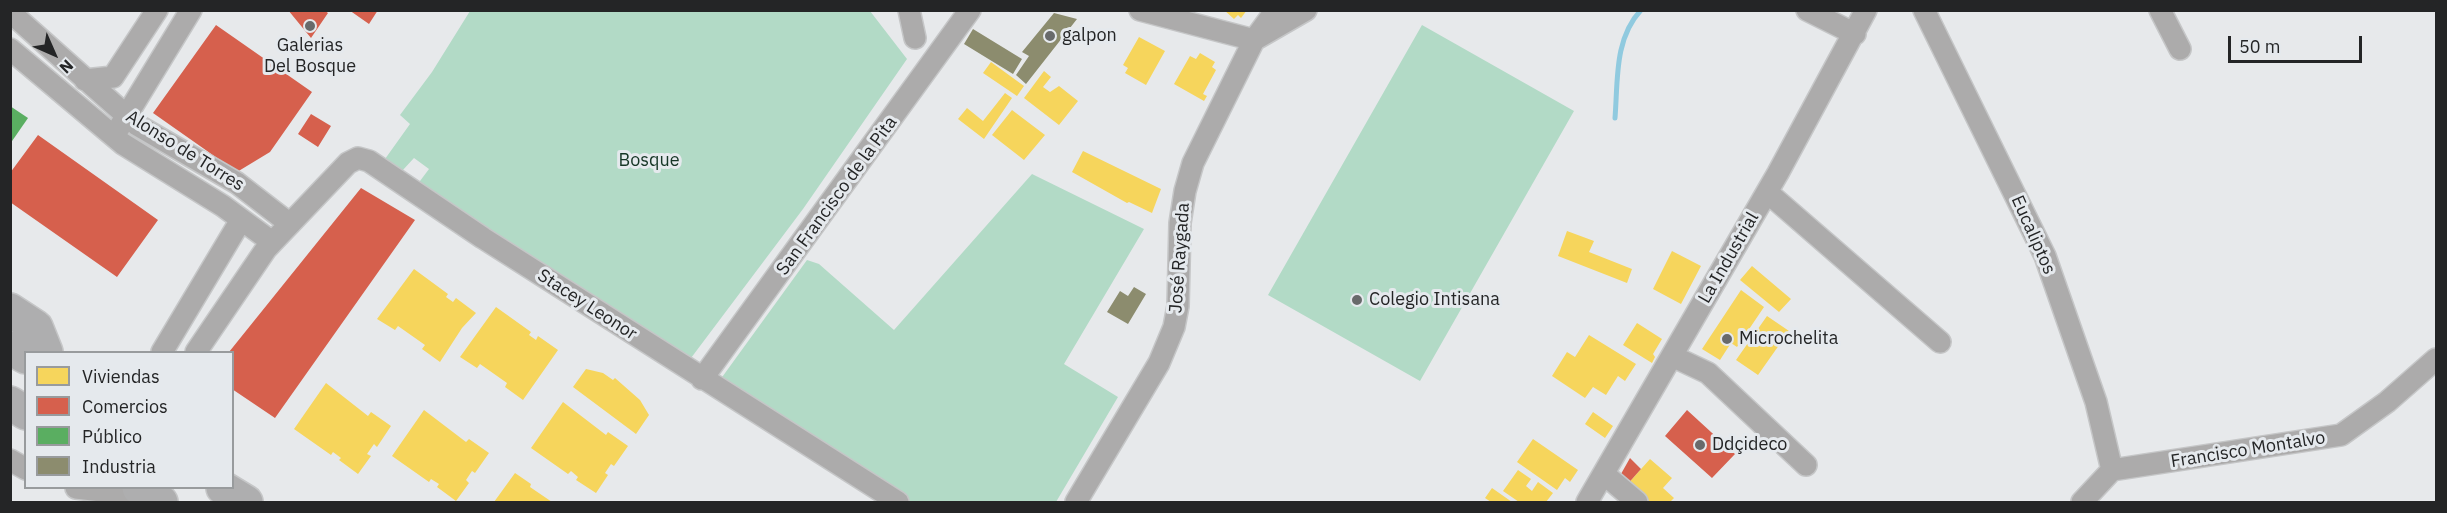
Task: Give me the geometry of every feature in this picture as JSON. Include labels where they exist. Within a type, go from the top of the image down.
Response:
[{"type":"main road","points":[[31,330],[59,351]]},
{"type":"main road","points":[[10,348],[24,356]]},
{"type":"main road","points":[[10,404],[24,412]]},
{"type":"main road","points":[[225,489],[246,502]]},
{"type":"street","points":[[85,80],[113,77],[157,10]]},
{"type":"street","points":[[114,136],[190,10]]},
{"type":"street","points":[[909,10],[915,38]]},
{"type":"street","name":"San Francisco de la Pita","points":[[702,379],[970,10]]},
{"type":"street","points":[[1140,10],[1254,40],[1306,10]]},
{"type":"street","name":"José Raygada","points":[[1076,502],[1159,363],[1174,327],[1178,306],[1180,223],[1185,191],[1193,163],[1254,40],[1276,10]]},
{"type":"street","points":[[1807,10],[1855,34]]},
{"type":"street","name":"La Industrial","points":[[1587,502],[1767,192],[1855,34],[1866,10]]},
{"type":"street","name":"Eucaliptos","points":[[1924,10],[2045,256],[2096,402],[2112,471]]},
{"type":"street","points":[[2160,10],[2180,49]]},
{"type":"street","name":"Alonso de Torres","points":[[10,12],[125,116],[237,183],[290,224]]},
{"type":"street","name":"Alonso de Torres","points":[[10,49],[114,136],[272,242]]},
{"type":"street","name":"Stacey Leonor","points":[[290,224],[348,163],[358,158],[369,161],[483,238],[897,502]]},
{"type":"street","points":[[1767,192],[1940,342]]},
{"type":"street","name":"Alonso de Torres","points":[[163,351],[241,220]]},
{"type":"street","points":[[197,351],[272,242],[290,224]]},
{"type":"street","points":[[1672,356],[1708,373],[1806,465]]},
{"type":"street","name":"Francisco Montalvo","points":[[2112,471],[2341,435],[2387,402],[2436,359]]},
{"type":"street","points":[[10,460],[24,468]]},
{"type":"street","points":[[2082,502],[2112,471]]},
{"type":"street","points":[[1604,474],[1637,502]]},
{"type":"street","points":[[85,489],[151,496]]},
{"type":"green space","name":"Bosque","points":[[470,11],[870,11],[907,59],[803,209],[685,366],[417,185],[429,169],[414,158],[402,171],[385,159],[410,124],[400,115],[432,72]]},
{"type":"green space","points":[[1422,25],[1574,111],[1420,381],[1268,295]]},
{"type":"green space","points":[[1032,174],[1144,229],[1064,364],[1118,397],[1056,502],[903,502],[720,380],[807,260],[819,264],[894,330]]},
{"type":"building: Viviendas","points":[[1224,10],[1247,10],[1241,18],[1238,15],[1234,19]]},
{"type":"building: Viviendas","points":[[1139,37],[1165,51],[1146,85],[1125,73],[1128,68],[1123,65]]},
{"type":"building: Viviendas","points":[[1200,53],[1215,62],[1212,67],[1216,70],[1203,94],[1207,96],[1204,101],[1174,84],[1190,56],[1196,59]]},
{"type":"building: Viviendas","points":[[991,62],[1024,86],[1017,96],[983,73]]},
{"type":"building: Viviendas","points":[[1044,71],[1051,77],[1043,87],[1050,92],[1059,86],[1078,101],[1059,125],[1024,98]]},
{"type":"building: Viviendas","points":[[1005,93],[1012,98],[984,139],[958,119],[967,108],[983,121]]},
{"type":"building: Viviendas","points":[[1012,110],[1045,135],[1024,160],[992,135]]},
{"type":"building: Viviendas","points":[[1083,151],[1161,189],[1152,213],[1127,203],[1072,172]]},
{"type":"building: Viviendas","points":[[1567,231],[1594,241],[1589,252],[1632,269],[1627,283],[1558,256]]},
{"type":"building: Viviendas","points":[[1672,251],[1701,266],[1681,304],[1653,289]]},
{"type":"building: Viviendas","points":[[1752,266],[1791,299],[1779,312],[1740,280]]},
{"type":"building: Viviendas","points":[[414,269],[448,294],[446,297],[453,302],[456,298],[476,313],[462,328],[440,362],[422,349],[425,345],[398,326],[395,330],[377,319]]},
{"type":"building: Viviendas","points":[[1741,290],[1764,307],[1737,347],[1731,343],[1720,360],[1702,349]]},
{"type":"building: Viviendas","points":[[496,307],[531,332],[529,335],[536,340],[538,336],[558,350],[523,400],[505,387],[507,383],[480,364],[477,368],[460,357]]},
{"type":"building: Viviendas","points":[[1767,316],[1789,331],[1758,375],[1736,360]]},
{"type":"building: Viviendas","points":[[1637,323],[1662,339],[1653,354],[1655,357],[1652,363],[1623,345]]},
{"type":"building: Viviendas","points":[[1589,335],[1636,364],[1625,381],[1618,376],[1606,395],[1593,387],[1585,398],[1552,376],[1567,352],[1575,357]]},
{"type":"building: Viviendas","points":[[586,369],[603,373],[613,380],[615,378],[640,400],[649,415],[636,434],[573,387]]},
{"type":"building: Viviendas","points":[[326,383],[368,416],[371,412],[391,426],[377,447],[374,444],[367,454],[371,456],[358,474],[339,460],[341,458],[333,452],[331,455],[294,429]]},
{"type":"building: Viviendas","points":[[563,402],[606,435],[608,432],[628,446],[614,466],[611,464],[605,473],[608,475],[596,493],[576,480],[578,477],[571,471],[568,474],[531,448]]},
{"type":"building: Viviendas","points":[[424,410],[466,442],[469,439],[489,453],[475,473],[472,471],[466,480],[469,483],[456,501],[437,487],[439,484],[431,479],[429,482],[392,456]]},
{"type":"building: Viviendas","points":[[1593,412],[1613,426],[1605,438],[1585,424]]},
{"type":"building: Viviendas","points":[[1533,439],[1578,470],[1570,482],[1565,478],[1557,490],[1517,462]]},
{"type":"building: Viviendas","points":[[1650,459],[1672,478],[1663,488],[1674,498],[1670,502],[1643,502],[1625,487]]},
{"type":"building: Viviendas","points":[[1518,470],[1531,479],[1526,486],[1532,491],[1538,482],[1553,493],[1546,502],[1519,502],[1503,491]]},
{"type":"building: Viviendas","points":[[515,473],[531,484],[530,487],[552,502],[494,502]]},
{"type":"building: Viviendas","points":[[1492,488],[1512,502],[1491,502],[1485,498]]},
{"type":"building: Comercios","name":"Galerias Del Bosque","points":[[288,10],[324,10],[328,13],[311,38]]},
{"type":"building: Comercios","points":[[349,10],[378,10],[369,24]]},
{"type":"building: Comercios","points":[[216,25],[312,92],[270,152],[237,172],[153,113]]},
{"type":"building: Comercios","points":[[311,114],[331,126],[318,147],[298,134]]},
{"type":"building: Comercios","points":[[38,135],[158,220],[117,277],[10,202],[10,173]]},
{"type":"building: Comercios","points":[[361,188],[415,220],[275,418],[234,390],[234,351],[230,351]]},
{"type":"building: Comercios","name":"Ddçideco","points":[[1687,410],[1735,454],[1712,478],[1665,436]]},
{"type":"building: Comercios","points":[[1630,458],[1641,469],[1625,487],[1617,481]]},
{"type":"building: Público","points":[[10,106],[28,118],[10,144]]},
{"type":"building: Industria","name":"galpon","points":[[1054,13],[1077,19],[1026,84],[1016,75],[1029,56],[1022,52]]},
{"type":"building: Industria","name":"galpon","points":[[973,29],[1022,59],[1013,74],[964,44]]},
{"type":"building: Industria","points":[[1134,287],[1146,294],[1128,324],[1107,312],[1120,291],[1128,296]]},
{"type":"waterway","points":[[1615,118],[1617,75],[1622,47],[1632,21],[1641,10]]},
{"type":"place","name":"Galerias Del Bosque","points":[[310,26]]},
{"type":"place","name":"galpon","points":[[1050,36]]},
{"type":"place","name":"Colegio Intisana","points":[[1357,300]]},
{"type":"place","name":"Microchelita","points":[[1727,339]]},
{"type":"place","name":"Ddçideco","points":[[1700,445]]}]
